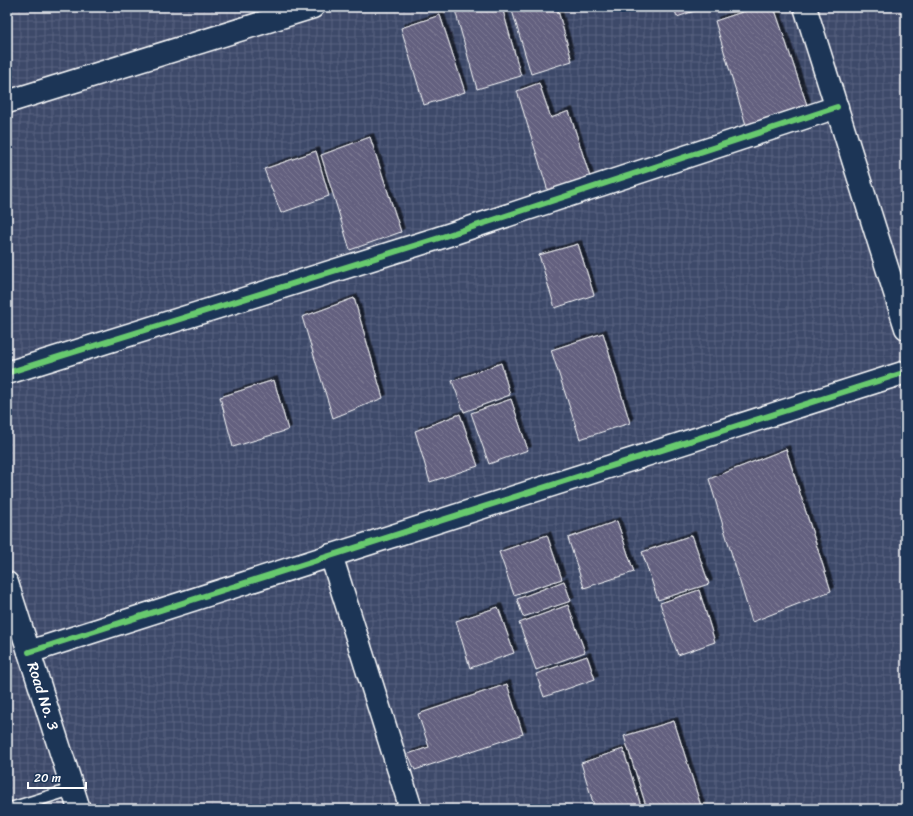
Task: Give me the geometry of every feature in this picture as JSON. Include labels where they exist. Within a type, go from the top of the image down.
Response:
[{"type":"street","points":[[7,102],[313,7]]},
{"type":"street","points":[[805,7],[906,328]]},
{"type":"street","points":[[7,373],[447,236],[837,107]]},
{"type":"street","points":[[29,652],[906,372]]},
{"type":"street","points":[[331,555],[411,809]]},
{"type":"street","name":"Road No. 3","points":[[7,583],[76,799]]},
{"type":"lane","points":[[9,809],[76,799]]},
{"type":"shaded area","points":[[7,7],[906,7],[906,809],[7,809]]},
{"type":"building","points":[[465,7],[502,7],[521,76],[477,89],[455,10]]},
{"type":"building","points":[[511,7],[557,7],[572,61],[531,74]]},
{"type":"building","points":[[674,7],[706,7],[677,17]]},
{"type":"building","points":[[757,7],[774,7],[807,105],[746,125],[715,21]]},
{"type":"building","points":[[440,15],[465,92],[424,105],[401,28]]},
{"type":"building","points":[[539,83],[551,118],[569,111],[590,177],[548,191],[517,91]]},
{"type":"building","points":[[370,137],[401,232],[350,250],[321,155]]},
{"type":"building","points":[[316,151],[329,196],[281,213],[264,169]]},
{"type":"building","points":[[578,244],[594,295],[555,308],[539,255]]},
{"type":"building","points":[[354,298],[383,398],[333,418],[302,317]]},
{"type":"building","points":[[603,333],[630,423],[580,439],[551,350]]},
{"type":"building","points":[[501,363],[510,395],[464,412],[452,381]]},
{"type":"building","points":[[274,380],[288,430],[233,447],[220,397]]},
{"type":"building","points":[[511,399],[528,450],[489,464],[471,413]]},
{"type":"building","points":[[460,414],[478,466],[430,482],[415,431]]},
{"type":"building","points":[[786,449],[831,591],[752,622],[709,479]]},
{"type":"building","points":[[617,521],[634,572],[584,588],[568,538]]},
{"type":"building","points":[[547,535],[562,579],[514,595],[499,552]]},
{"type":"building","points":[[692,535],[709,584],[658,600],[642,552]]},
{"type":"building","points":[[564,581],[571,601],[523,617],[517,599]]},
{"type":"building","points":[[699,590],[715,642],[678,655],[660,603]]},
{"type":"building","points":[[568,605],[585,652],[536,670],[519,623]]},
{"type":"building","points":[[498,607],[514,653],[470,668],[456,621]]},
{"type":"building","points":[[587,656],[595,679],[544,697],[536,674]]},
{"type":"building","points":[[507,684],[523,734],[415,770],[408,754],[429,747],[418,714]]},
{"type":"building","points":[[674,721],[702,809],[647,809],[624,736]]},
{"type":"building","points":[[623,749],[642,809],[595,809],[581,763]]},
{"type":"cycle path","points":[[7,373],[439,238],[837,107]]},
{"type":"cycle path","points":[[29,652],[906,372]]}]
